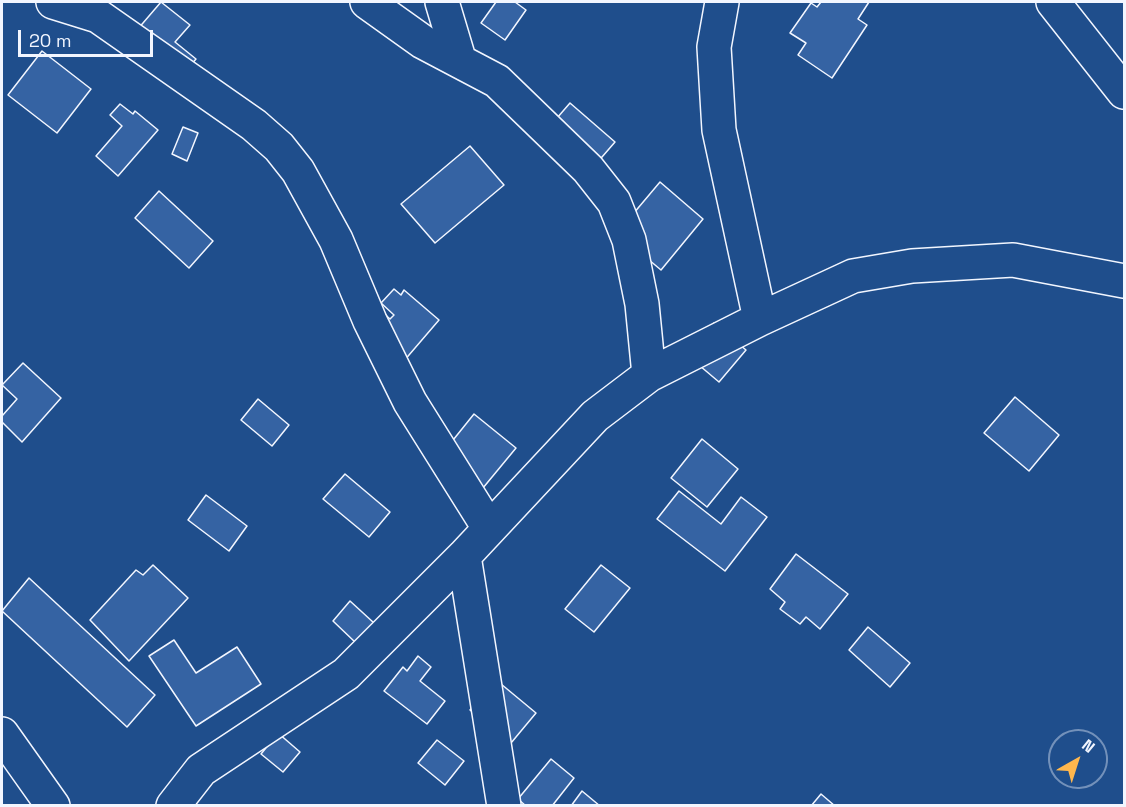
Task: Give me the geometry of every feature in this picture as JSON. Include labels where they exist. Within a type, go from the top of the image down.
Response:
[{"type":"street","points":[[53,2],[98,16],[254,124],[279,147],[298,171],[336,240],[370,321],[410,402],[489,528]]},
{"type":"street","points":[[366,2],[423,42],[497,81],[588,169],[614,201],[631,250],[642,304],[649,375]]},
{"type":"street","points":[[442,2],[459,59]]},
{"type":"street","points":[[722,2],[714,47],[720,130],[760,319]]},
{"type":"street","points":[[1053,2],[1125,92]]},
{"type":"street","points":[[173,806],[201,770],[346,674],[464,556],[595,416],[649,375],[760,319],[853,276],[912,266],[1013,260],[1125,281]]},
{"type":"street","points":[[464,556],[504,806]]},
{"type":"street","points":[[2,734],[53,806]]},
{"type":"building","points":[[161,2],[190,25],[175,42],[196,59],[178,80],[137,30]]},
{"type":"building","points":[[496,2],[515,2],[526,10],[505,40],[481,23]]},
{"type":"building","points":[[821,2],[869,2],[858,19],[867,25],[832,78],[798,55],[806,43],[790,33],[811,3],[817,7]]},
{"type":"building","points":[[42,51],[91,89],[57,133],[8,95]]},
{"type":"building","points":[[570,103],[615,142],[589,172],[544,133]]},
{"type":"building","points":[[120,104],[133,114],[135,111],[158,130],[118,176],[96,156],[122,126],[110,115]]},
{"type":"building","points":[[183,127],[198,133],[187,161],[172,154]]},
{"type":"building","points":[[470,146],[504,185],[435,243],[401,204]]},
{"type":"building","points":[[660,182],[703,219],[661,270],[617,233]]},
{"type":"building","points":[[159,191],[213,241],[189,268],[135,218]]},
{"type":"building","points":[[394,289],[401,295],[404,290],[439,320],[397,369],[378,308],[390,319],[394,315],[381,303]]},
{"type":"building","points":[[714,323],[746,350],[719,382],[687,355]]},
{"type":"building","points":[[23,363],[61,398],[22,442],[2,422],[2,416],[17,399],[2,385]]},
{"type":"building","points":[[1015,397],[1059,435],[1029,471],[984,433]]},
{"type":"building","points":[[258,399],[289,425],[272,446],[241,420]]},
{"type":"building","points":[[474,414],[516,448],[478,494],[437,460]]},
{"type":"building","points":[[702,439],[738,469],[707,507],[671,478]]},
{"type":"building","points":[[345,474],[390,512],[369,537],[323,499]]},
{"type":"building","points":[[679,491],[721,524],[741,497],[767,517],[725,571],[657,519]]},
{"type":"building","points":[[206,495],[247,526],[229,551],[188,520]]},
{"type":"building","points":[[796,554],[848,594],[820,629],[806,617],[800,624],[780,609],[785,602],[770,589]]},
{"type":"building","points":[[153,565],[188,598],[129,661],[90,620],[136,570],[143,575]]},
{"type":"building","points":[[601,565],[630,588],[594,632],[565,609]]},
{"type":"building","points":[[29,578],[155,695],[127,727],[2,611]]},
{"type":"building","points":[[350,601],[374,623],[356,643],[333,621]]},
{"type":"building","points":[[868,627],[910,663],[890,687],[849,650]]},
{"type":"building","points":[[174,640],[196,673],[237,647],[261,684],[196,726],[149,656]]},
{"type":"building","points":[[418,656],[431,667],[420,681],[445,701],[427,724],[384,691],[403,667],[407,671]]},
{"type":"building","points":[[495,679],[536,713],[511,743],[470,710]]},
{"type":"building","points":[[278,733],[300,752],[283,772],[261,754]]},
{"type":"building","points":[[437,740],[464,761],[445,785],[418,763]]},
{"type":"building","points":[[551,759],[574,778],[552,806],[526,806],[518,799]]},
{"type":"building","points":[[582,791],[600,806],[571,806]]},
{"type":"building","points":[[821,794],[835,806],[811,806]]}]
